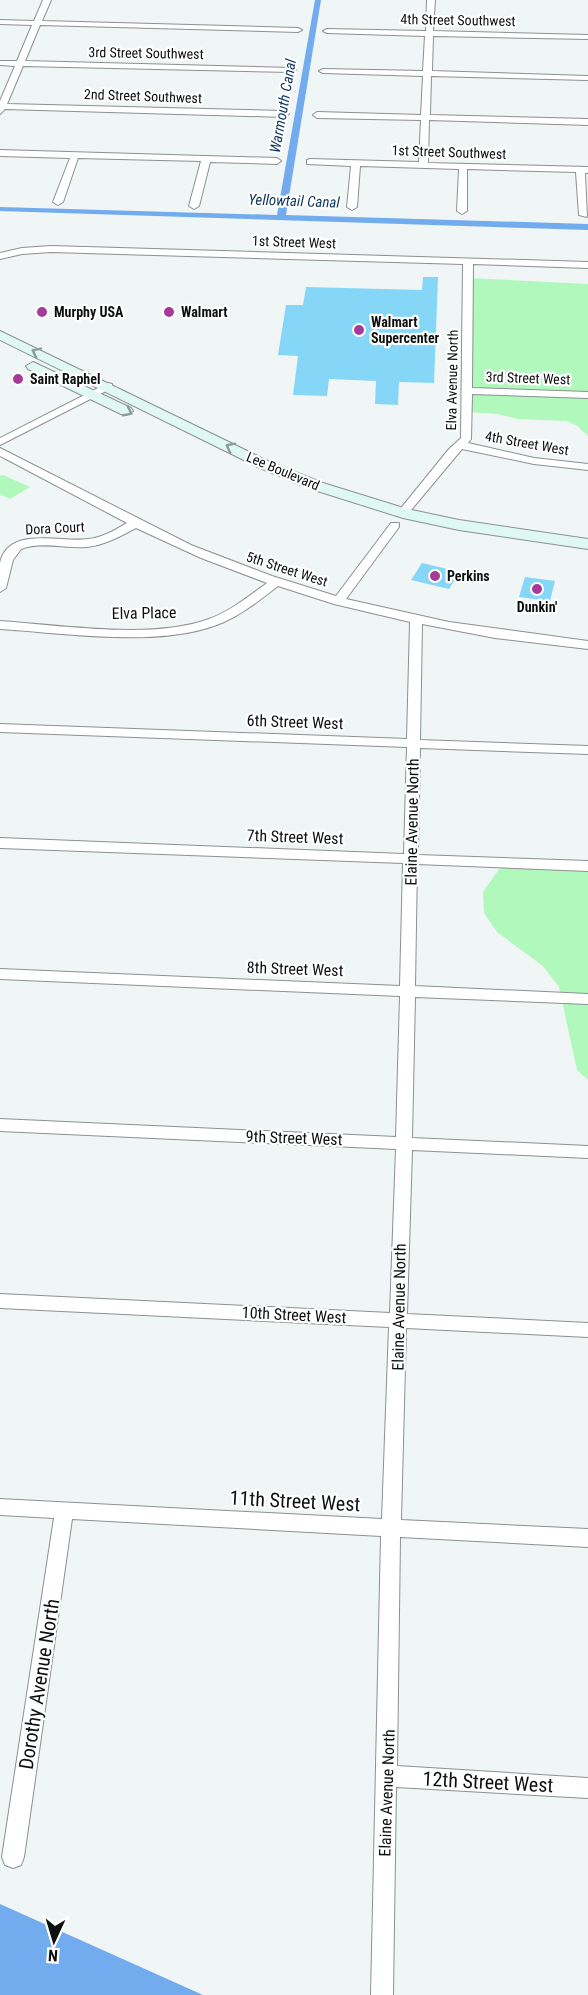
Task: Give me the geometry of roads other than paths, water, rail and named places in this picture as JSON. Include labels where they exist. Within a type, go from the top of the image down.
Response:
[{"type":"main road","name":"Lee Boulevard","points":[[0,334],[290,476],[399,519]]},
{"type":"main road","name":"Lee Boulevard","points":[[0,350],[237,465],[248,467],[314,493],[489,545],[588,558]]},
{"type":"main road","points":[[399,519],[496,540],[563,549],[588,544]]},
{"type":"street","points":[[1,108],[47,0]]},
{"type":"street","points":[[423,165],[431,0]]},
{"type":"street","points":[[0,22],[298,30]]},
{"type":"street","name":"4th Street Southwest","points":[[327,31],[588,37]]},
{"type":"street","name":"3rd Street Southwest","points":[[0,63],[292,70]]},
{"type":"street","points":[[323,71],[588,78]]},
{"type":"street","name":"2nd Street Southwest","points":[[1,108],[285,114]]},
{"type":"street","points":[[317,115],[588,122]]},
{"type":"street","points":[[0,153],[277,161]]},
{"type":"street","points":[[58,202],[75,155]]},
{"type":"street","points":[[194,206],[206,159]]},
{"type":"street","name":"1st Street Southwest","points":[[310,162],[584,170]]},
{"type":"street","points":[[352,207],[356,163]]},
{"type":"street","points":[[462,211],[463,166]]},
{"type":"street","points":[[584,170],[584,215]]},
{"type":"street","name":"1st Street West","points":[[0,256],[44,249],[588,265]]},
{"type":"street","name":"Elva Avenue North","points":[[338,601],[399,519],[453,451],[461,445],[467,430],[468,261]]},
{"type":"street","points":[[0,442],[108,386]]},
{"type":"street","name":"3rd Street West","points":[[467,392],[588,395]]},
{"type":"street","name":"4th Street West","points":[[461,445],[534,461],[588,467]]},
{"type":"street","name":"5th Street West","points":[[0,451],[136,524],[200,554],[276,582],[338,601],[416,620],[479,631],[588,645]]},
{"type":"street","name":"Dora Court","points":[[0,588],[10,552],[19,545],[32,542],[70,544],[102,540],[136,524]]},
{"type":"street","name":"Elva Place","points":[[0,626],[136,631],[186,628],[210,622],[233,612],[276,582]]},
{"type":"street","name":"Elaine Avenue North","points":[[382,1995],[391,1528],[404,1143],[416,620]]},
{"type":"street","name":"6th Street West","points":[[0,728],[588,750]]},
{"type":"street","name":"7th Street West","points":[[0,843],[588,866]]},
{"type":"street","name":"8th Street West","points":[[0,974],[588,999]]},
{"type":"street","name":"9th Street West","points":[[0,1125],[588,1152]]},
{"type":"street","name":"10th Street West","points":[[0,1301],[588,1330]]},
{"type":"street","name":"11th Street West","points":[[0,1507],[588,1538]]},
{"type":"street","name":"Dorothy Avenue North","points":[[13,1857],[64,1512]]},
{"type":"street","name":"12th Street West","points":[[388,1776],[588,1788]]},
{"type":"water","points":[[0,1904],[203,1995],[0,1995]]},
{"type":"waterway","name":"Warmouth Canal","points":[[281,218],[318,0]]},
{"type":"waterway","name":"Yellowtail Canal","points":[[0,209],[281,218]]},
{"type":"waterway","name":"Yellowtail Canal","points":[[281,218],[588,227]]},
{"type":"place","name":"Murphy USA","points":[[42,312]]},
{"type":"place","name":"Walmart","points":[[169,312]]},
{"type":"place","name":"Walmart Supercenter","points":[[359,330]]},
{"type":"place","name":"Saint Raphel","points":[[18,379]]},
{"type":"place","name":"Perkins","points":[[435,576]]},
{"type":"place","name":"Dunkin'","points":[[537,589]]}]
